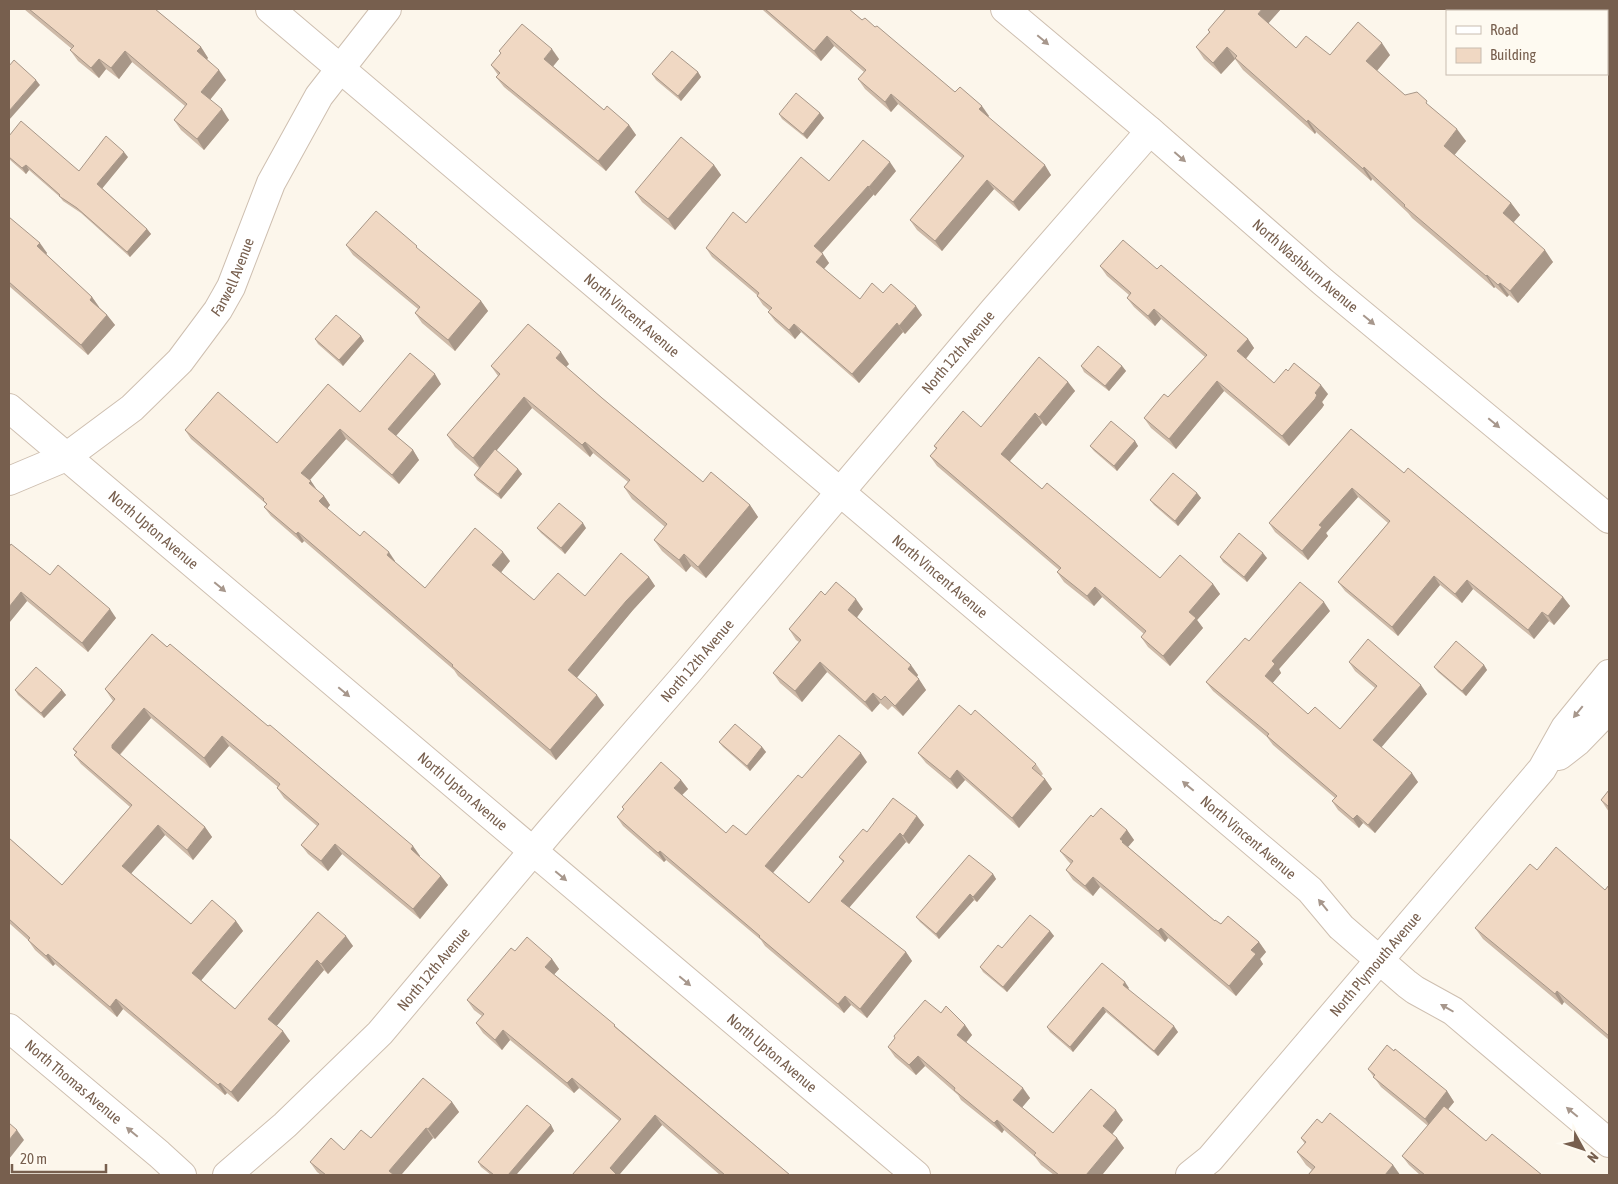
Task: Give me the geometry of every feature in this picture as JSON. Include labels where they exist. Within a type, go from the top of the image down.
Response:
[{"type":"street","name":"North Vincent Avenue","points":[[270,9],[1310,890],[1340,927],[1415,990],[1453,1011],[1609,1143]]},
{"type":"street","name":"Farwell Avenue","points":[[9,481],[66,457],[139,402],[180,361],[218,310],[231,287],[271,183],[319,96],[386,9]]},
{"type":"street","name":"North Washburn Avenue","points":[[1005,9],[1150,131],[1323,282],[1609,519]]},
{"type":"street","name":"North 12th Avenue","points":[[227,1175],[285,1125],[380,1033],[1150,131]]},
{"type":"street","name":"North Upton Avenue","points":[[9,408],[916,1175]]},
{"type":"street","name":"North Plymouth Avenue","points":[[1201,1170],[1542,769],[1565,728],[1609,674]]},
{"type":"street","name":"North Plymouth Avenue","points":[[1542,769],[1578,742],[1609,708]]},
{"type":"street","name":"North Thomas Avenue","points":[[9,1028],[182,1175]]},
{"type":"building","points":[[29,9],[155,9],[201,47],[197,51],[219,70],[201,92],[222,109],[197,139],[174,120],[187,104],[125,51],[111,68],[99,59],[91,68],[70,50],[74,46]]},
{"type":"building","points":[[765,9],[849,9],[862,20],[865,18],[875,27],[877,26],[955,92],[960,87],[982,106],[979,109],[1045,165],[1013,202],[987,180],[935,241],[910,220],[964,156],[891,94],[885,102],[858,79],[866,70],[827,36],[814,51]]},
{"type":"building","points":[[1226,9],[1262,9],[1258,14],[1296,48],[1306,36],[1330,55],[1358,22],[1382,43],[1366,61],[1405,95],[1417,92],[1427,101],[1426,103],[1457,129],[1444,146],[1511,203],[1503,213],[1545,250],[1510,291],[1486,276],[1404,206],[1364,167],[1363,169],[1308,120],[1307,122],[1235,58],[1237,56],[1227,47],[1213,63],[1196,47],[1210,32],[1208,30]]},
{"type":"building","points":[[522,24],[552,49],[544,59],[604,110],[607,106],[629,125],[598,161],[496,77],[500,73],[491,65],[501,53],[499,51]]},
{"type":"building","points":[[672,51],[698,72],[678,96],[652,74]]},
{"type":"building","points":[[14,60],[36,80],[9,111],[9,66]]},
{"type":"building","points":[[796,93],[820,113],[803,134],[779,114]]},
{"type":"building","points":[[21,121],[79,171],[106,136],[124,152],[97,184],[147,229],[127,252],[77,208],[59,196],[26,165],[22,168],[9,157],[9,136]]},
{"type":"building","points":[[681,137],[714,165],[668,219],[635,192]]},
{"type":"building","points":[[863,140],[890,162],[814,246],[823,254],[816,262],[860,299],[872,283],[883,293],[891,284],[916,306],[899,326],[897,323],[852,374],[794,324],[789,330],[768,312],[772,308],[757,296],[759,293],[706,248],[733,212],[746,223],[801,157],[829,181]]},
{"type":"building","points":[[376,211],[481,301],[448,340],[415,313],[420,307],[346,245]]},
{"type":"building","points":[[9,217],[40,243],[37,246],[92,297],[90,300],[107,315],[81,345],[9,282]]},
{"type":"building","points":[[1123,240],[1157,269],[1161,265],[1248,339],[1237,351],[1274,383],[1294,363],[1321,385],[1315,393],[1317,395],[1315,399],[1282,436],[1217,381],[1169,439],[1144,418],[1164,394],[1168,397],[1207,355],[1154,309],[1148,316],[1127,298],[1131,293],[1100,266]]},
{"type":"building","points":[[336,315],[361,336],[339,360],[315,339]]},
{"type":"building","points":[[528,324],[561,352],[556,358],[703,482],[711,472],[750,505],[698,567],[684,554],[679,560],[654,540],[667,524],[624,487],[630,480],[585,442],[582,445],[524,397],[473,458],[447,435],[500,374],[491,366]]},
{"type":"building","points":[[1098,346],[1122,366],[1105,386],[1081,366]]},
{"type":"building","points":[[410,353],[435,374],[388,429],[413,450],[392,475],[340,429],[301,473],[324,496],[319,501],[322,504],[360,536],[364,531],[389,552],[387,555],[425,588],[475,528],[503,552],[492,565],[534,600],[558,573],[585,596],[621,553],[649,577],[626,601],[568,670],[597,695],[550,750],[298,532],[296,534],[264,507],[267,504],[264,499],[185,430],[218,392],[277,443],[328,384],[360,412]]},
{"type":"building","points":[[1039,357],[1068,382],[1039,417],[1035,413],[1001,454],[1042,489],[1047,483],[1160,578],[1180,555],[1213,584],[1189,612],[1196,618],[1163,656],[1141,637],[1146,631],[1095,587],[1087,596],[1057,572],[1061,568],[930,456],[937,448],[934,446],[963,411],[981,427]]},
{"type":"building","points":[[1111,421],[1135,441],[1114,466],[1090,446]]},
{"type":"building","points":[[1351,429],[1404,473],[1408,468],[1563,597],[1548,616],[1542,612],[1528,630],[1467,580],[1455,594],[1434,576],[1392,627],[1338,582],[1390,521],[1352,488],[1319,525],[1322,527],[1302,551],[1269,523]]},
{"type":"building","points":[[495,449],[518,469],[498,494],[474,475]]},
{"type":"building","points":[[1173,473],[1197,493],[1175,521],[1150,500]]},
{"type":"building","points":[[559,503],[583,523],[561,548],[537,528]]},
{"type":"building","points":[[1239,533],[1263,553],[1244,577],[1220,557]]},
{"type":"building","points":[[11,544],[50,575],[58,565],[110,609],[82,643],[21,592],[9,607],[9,547]]},
{"type":"building","points":[[836,582],[856,599],[848,610],[911,665],[908,669],[919,679],[895,706],[885,696],[881,700],[873,693],[865,702],[820,662],[795,691],[773,673],[801,640],[789,629],[821,591],[825,595]]},
{"type":"building","points":[[1300,582],[1324,602],[1272,661],[1275,664],[1265,676],[1308,714],[1315,707],[1340,729],[1377,686],[1349,662],[1368,639],[1421,685],[1373,740],[1412,773],[1368,825],[1357,815],[1353,819],[1332,801],[1337,796],[1267,736],[1269,734],[1206,682],[1245,638],[1249,641]]},
{"type":"building","points":[[152,634],[167,647],[170,644],[268,726],[270,725],[413,846],[411,849],[441,876],[413,909],[335,844],[321,861],[301,845],[319,824],[277,788],[280,784],[222,736],[204,758],[144,708],[112,745],[112,748],[205,827],[187,850],[158,825],[122,866],[191,924],[212,900],[236,921],[192,973],[235,1009],[318,912],[346,936],[321,964],[317,960],[268,1019],[283,1031],[231,1092],[220,1083],[218,1085],[116,999],[110,1007],[48,954],[46,956],[9,919],[9,838],[62,885],[132,805],[74,755],[77,752],[73,749],[115,699],[105,689]]},
{"type":"building","points":[[1456,641],[1484,665],[1462,691],[1434,667]]},
{"type":"building","points":[[36,667],[62,690],[41,713],[15,690]]},
{"type":"building","points":[[959,705],[971,715],[975,710],[1036,764],[1032,768],[1045,779],[1012,818],[957,770],[950,779],[918,753]]},
{"type":"building","points":[[735,724],[762,747],[747,766],[719,742]]},
{"type":"building","points":[[839,735],[861,753],[765,866],[809,903],[844,861],[839,857],[863,829],[867,832],[893,798],[917,816],[903,836],[900,833],[841,901],[906,952],[860,1009],[845,996],[838,1004],[660,851],[658,853],[617,817],[624,809],[622,807],[661,762],[681,780],[674,788],[726,833],[733,825],[746,835],[798,775],[802,778]]},
{"type":"building","points":[[1609,790],[1609,807],[1601,800]]},
{"type":"building","points":[[1101,808],[1127,830],[1120,839],[1122,842],[1215,921],[1221,924],[1228,916],[1259,942],[1251,950],[1256,954],[1229,986],[1161,928],[1158,931],[1093,877],[1085,886],[1066,870],[1073,861],[1060,851],[1091,815],[1093,817]]},
{"type":"building","points":[[1556,847],[1605,890],[1609,885],[1609,1036],[1557,991],[1555,994],[1475,928],[1530,864],[1537,870]]},
{"type":"building","points":[[969,855],[993,874],[973,897],[970,894],[936,934],[916,917]]},
{"type":"building","points":[[1030,915],[1050,931],[1003,987],[980,967],[998,945],[1002,948]]},
{"type":"building","points":[[527,937],[552,959],[545,967],[790,1175],[725,1175],[655,1115],[610,1168],[615,1175],[572,1175],[621,1119],[572,1078],[567,1083],[503,1030],[495,1040],[476,1023],[484,1014],[467,1000],[511,948],[515,951]]},
{"type":"building","points":[[1102,963],[1125,982],[1123,985],[1174,1026],[1154,1051],[1103,1007],[1070,1047],[1047,1027]]},
{"type":"building","points":[[925,1000],[941,1013],[946,1006],[965,1025],[957,1035],[1023,1088],[1013,1100],[1053,1133],[1091,1089],[1116,1110],[1103,1126],[1117,1138],[1086,1175],[1059,1175],[1034,1155],[1036,1153],[997,1120],[994,1123],[954,1090],[955,1088],[918,1056],[909,1065],[888,1047],[895,1038],[894,1036]]},
{"type":"building","points":[[1387,1045],[1394,1051],[1395,1049],[1447,1091],[1425,1119],[1373,1077],[1375,1075],[1368,1069]]},
{"type":"building","points":[[423,1078],[452,1102],[428,1129],[426,1128],[389,1171],[394,1175],[326,1175],[310,1162],[331,1138],[344,1150],[361,1130],[371,1138]]},
{"type":"building","points":[[527,1105],[551,1125],[508,1175],[494,1175],[478,1162]]},
{"type":"building","points":[[1444,1106],[1486,1141],[1492,1134],[1542,1175],[1425,1175],[1402,1156]]},
{"type":"building","points":[[1330,1113],[1393,1165],[1385,1175],[1308,1175],[1315,1167],[1297,1152],[1306,1142],[1301,1138],[1317,1119],[1322,1123]]},
{"type":"building","points":[[9,1123],[17,1130],[9,1140]]}]
